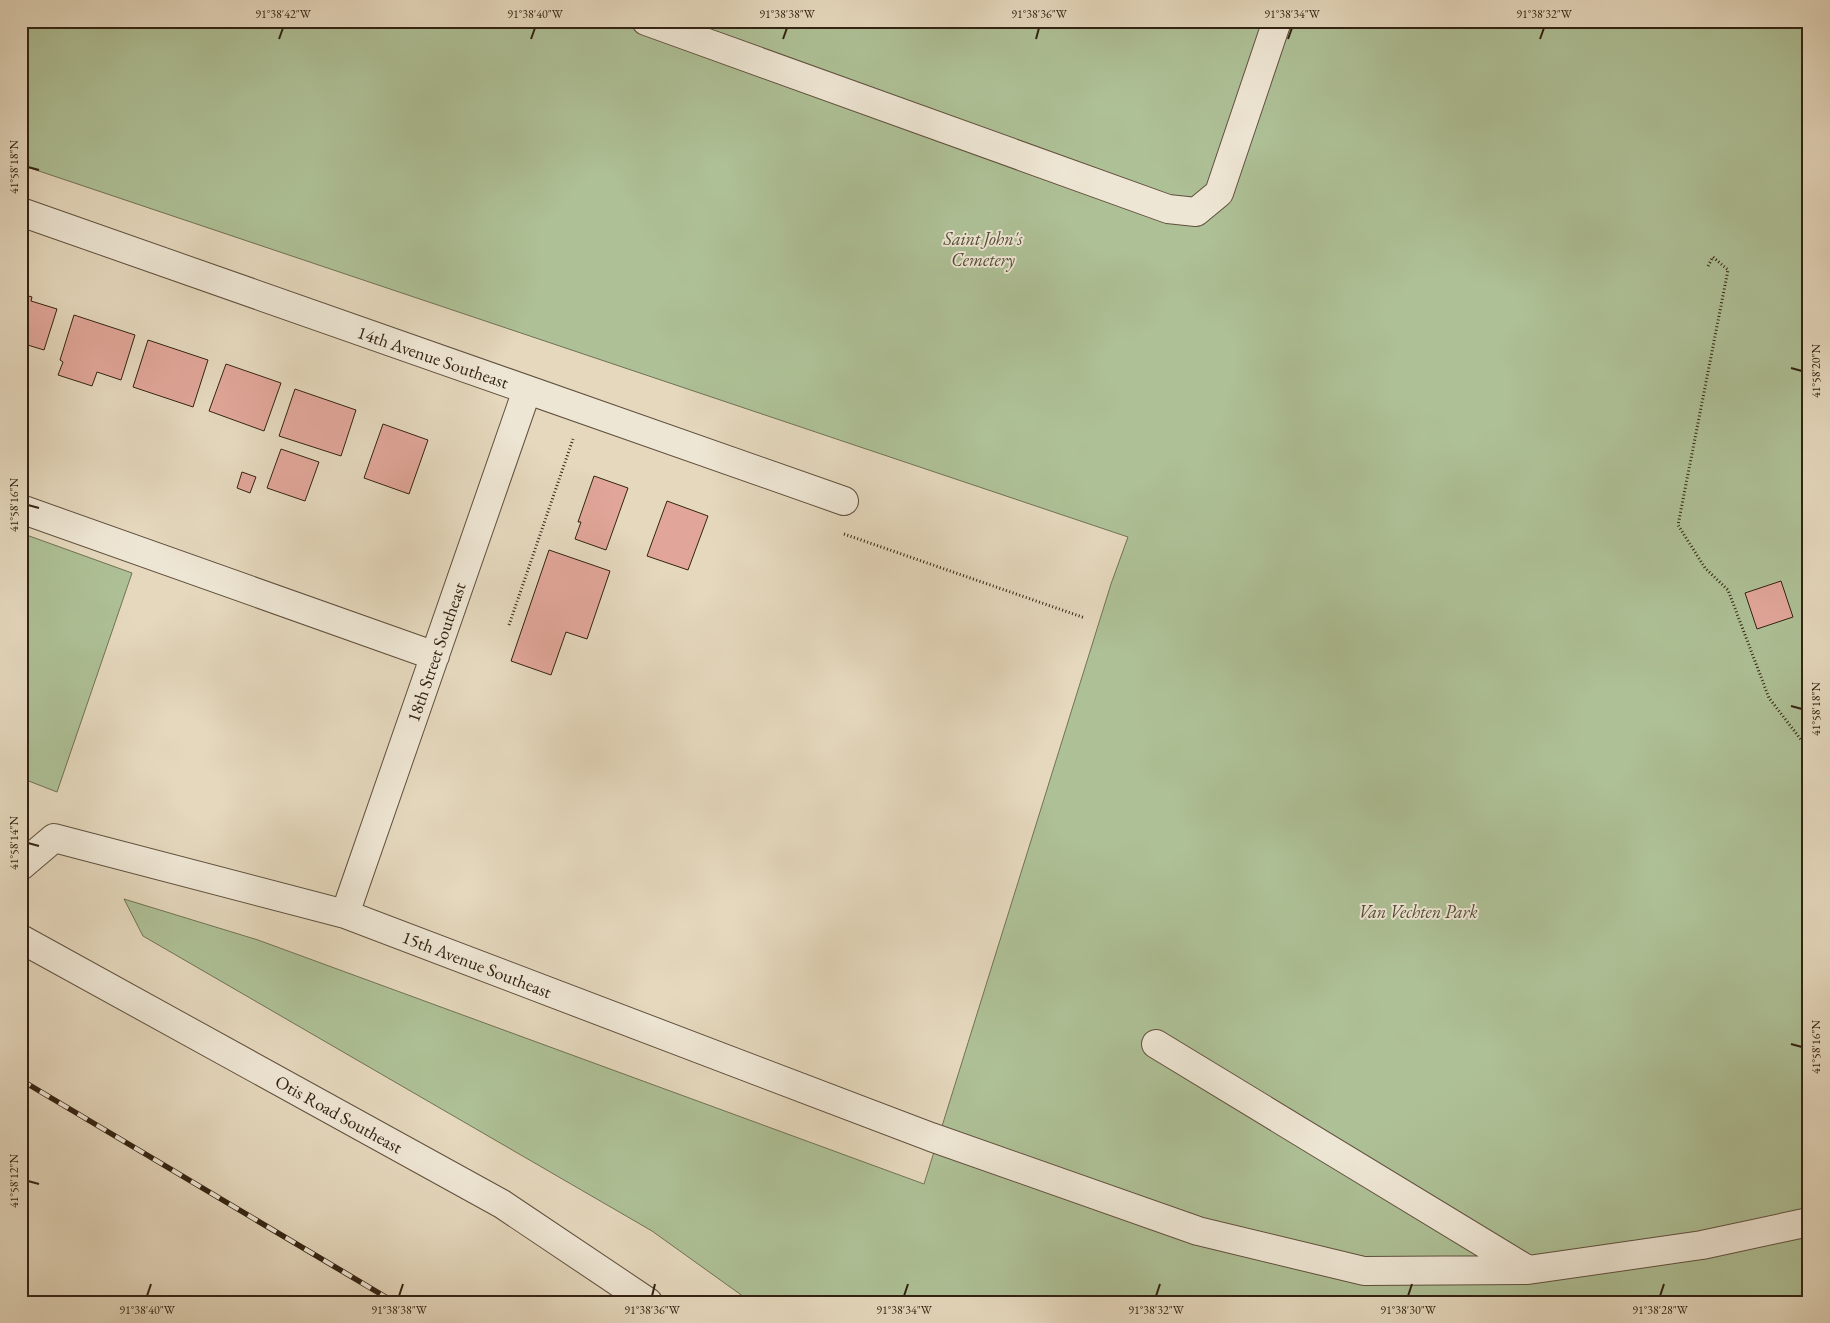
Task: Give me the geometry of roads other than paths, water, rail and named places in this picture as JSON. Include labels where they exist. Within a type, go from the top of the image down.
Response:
[{"type":"street","points":[[646,21],[1168,209],[1196,212],[1219,193],[1277,21]]},
{"type":"street","name":"14th Avenue Southeast","points":[[21,212],[844,501]]},
{"type":"street","name":"18th Street Southeast","points":[[345,914],[527,390]]},
{"type":"street","points":[[21,509],[435,656]]},
{"type":"street","name":"15th Avenue Southeast","points":[[21,866],[54,838],[345,914],[930,1137],[1198,1231],[1364,1271],[1528,1270],[1702,1246],[1809,1222]]},
{"type":"street","name":"Otis Road Southeast","points":[[21,939],[502,1204],[648,1302]]},
{"type":"street","points":[[1156,1044],[1528,1270]]},
{"type":"railway","points":[[21,1080],[394,1302]]},
{"type":"park label","name":"Saint John's Cemetery","points":[[983,248]]},
{"type":"park label","name":"Van Vechten Park","points":[[1418,911]]}]
